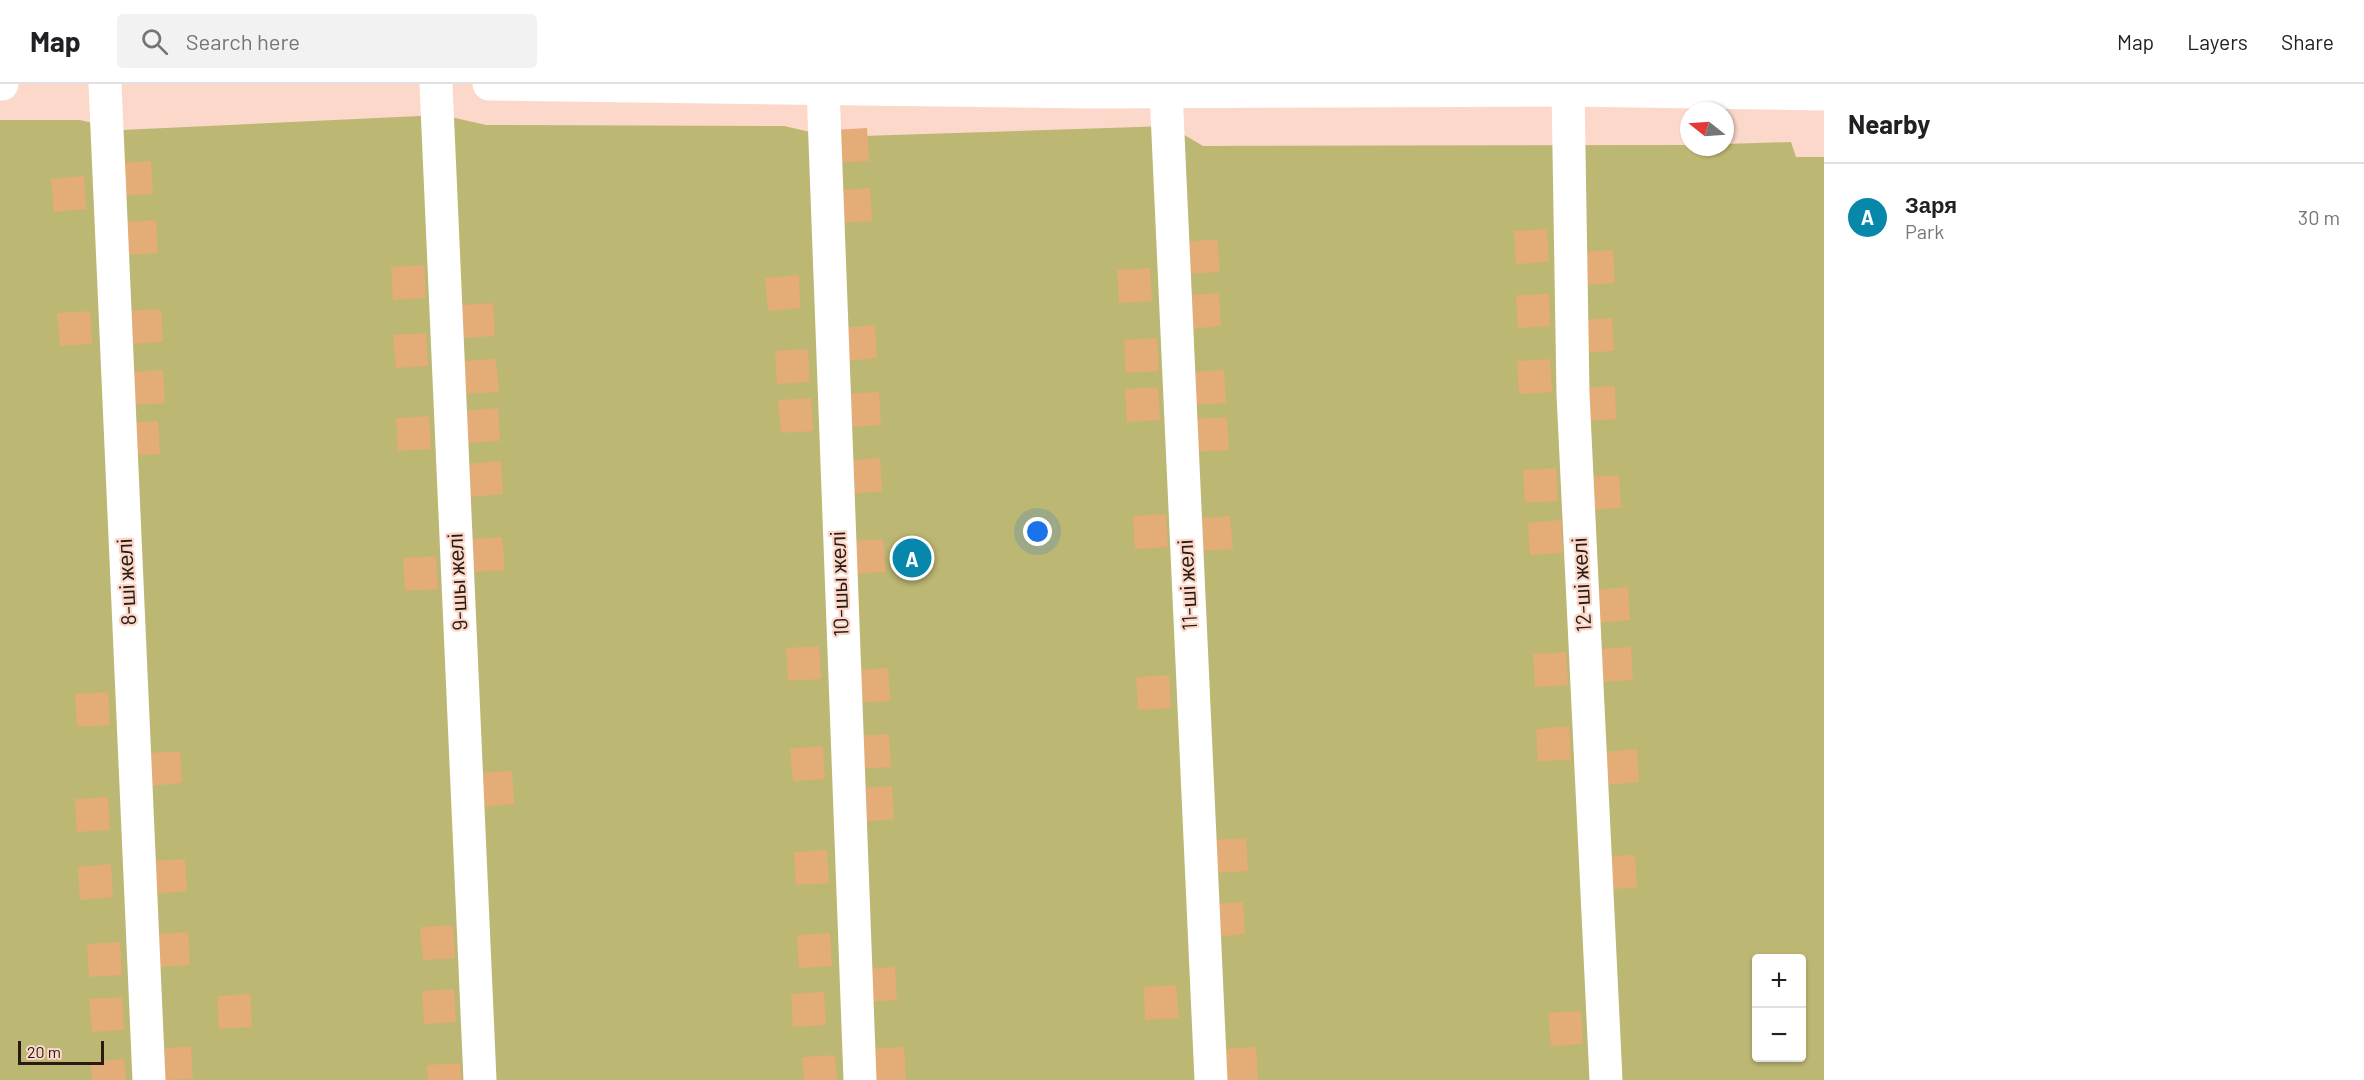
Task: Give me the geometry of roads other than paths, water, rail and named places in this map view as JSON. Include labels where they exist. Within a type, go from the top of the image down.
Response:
[{"type":"street","name":"8-ші желі","points":[[105,84],[149,1080]]},
{"type":"street","name":"9-шы желі","points":[[436,84],[480,1080]]},
{"type":"street","points":[[489,84],[1167,91],[1568,90],[1824,94]]},
{"type":"street","name":"10-шы желі","points":[[823,88],[860,1080]]},
{"type":"street","name":"12-ші желі","points":[[1568,90],[1573,394],[1606,1080]]},
{"type":"street","name":"11-ші желі","points":[[1167,91],[1210,1080]]},
{"type":"place","name":"Заря","points":[[912,558]]}]
